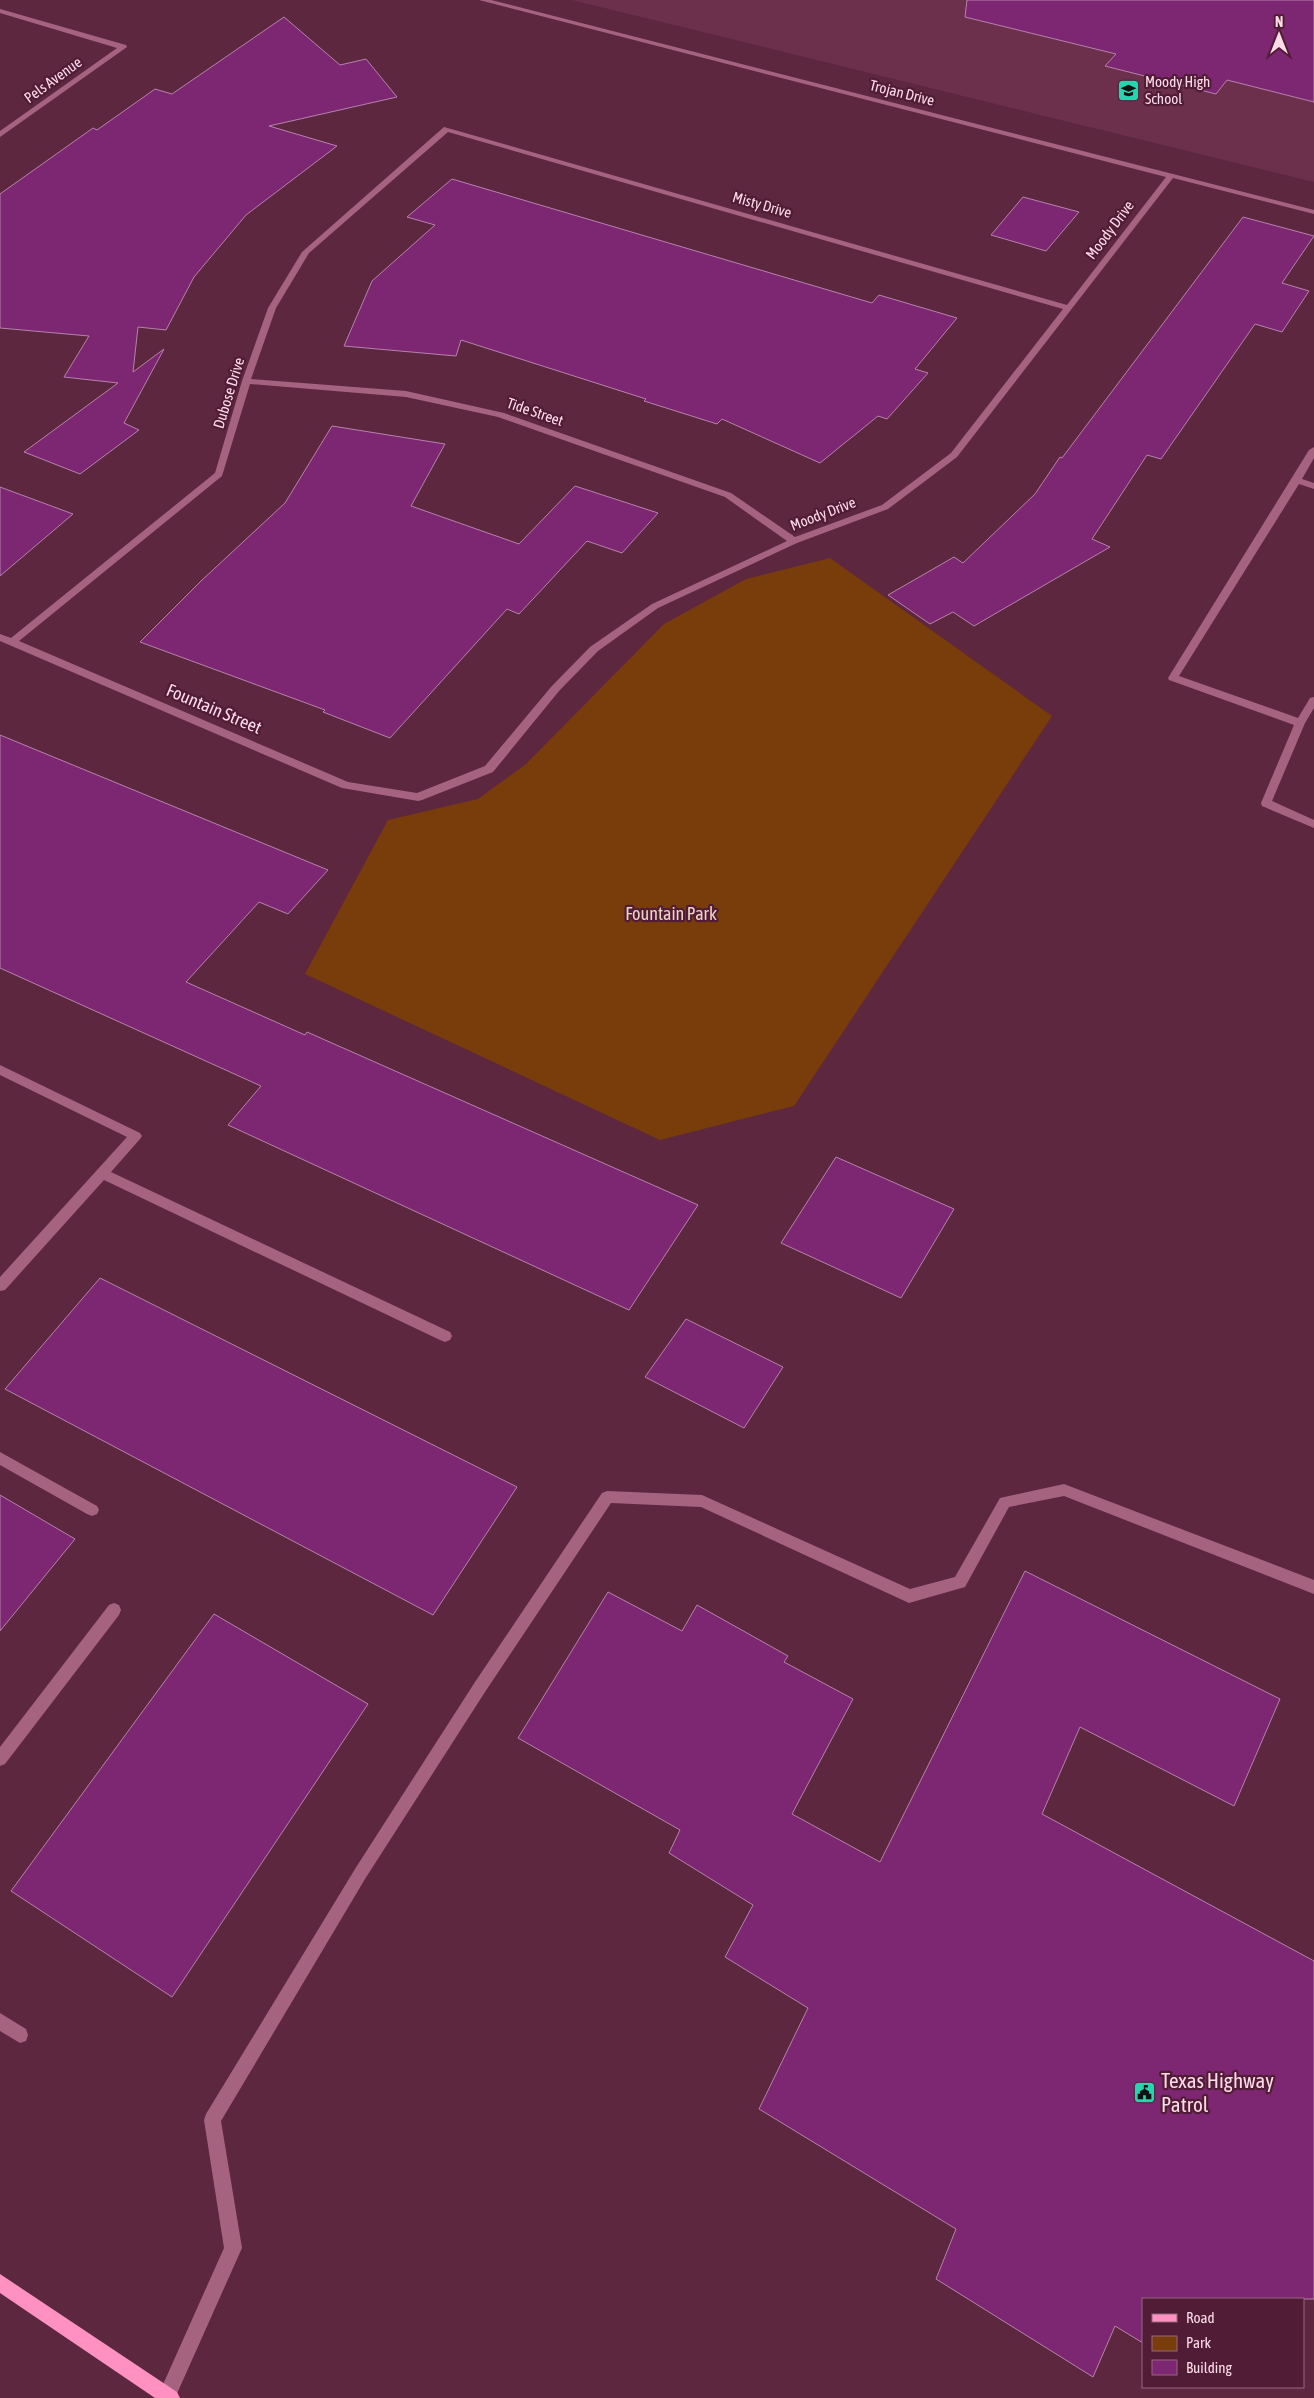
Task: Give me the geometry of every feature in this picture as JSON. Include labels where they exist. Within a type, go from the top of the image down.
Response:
[{"type":"main road","points":[[0,2283],[169,2396]]},
{"type":"street","name":"Trojan Drive","points":[[483,0],[1314,212]]},
{"type":"street","name":"Pels Avenue","points":[[0,11],[123,47],[0,135]]},
{"type":"street","name":"Misty Drive","points":[[447,129],[1070,308]]},
{"type":"street","name":"Dubose Drive","points":[[12,642],[219,474],[246,382],[272,308],[306,252],[447,129]]},
{"type":"street","name":"Moody Drive","points":[[418,797],[489,769],[555,689],[594,649],[655,606],[794,541],[885,507],[954,455],[1171,176]]},
{"type":"street","name":"Tide Street","points":[[246,382],[406,394],[502,414],[728,495],[794,541]]},
{"type":"street","points":[[1300,723],[1173,678],[1314,450]]},
{"type":"street","points":[[1297,480],[1314,486]]},
{"type":"street","name":"Fountain Street","points":[[0,637],[346,785],[418,797]]},
{"type":"street","points":[[1314,700],[1300,723],[1266,803],[1314,824]]},
{"type":"street","points":[[0,1070],[136,1136],[0,1286]]},
{"type":"street","points":[[102,1173],[445,1336]]},
{"type":"street","points":[[0,1458],[92,1510]]},
{"type":"street","points":[[169,2396],[233,2248],[212,2120],[365,1866],[480,1687],[607,1496],[702,1501],[909,1596],[960,1582],[1005,1502],[1064,1490],[1314,1587]]},
{"type":"street","points":[[0,1759],[114,1610]]},
{"type":"street","points":[[0,2021],[20,2035]]},
{"type":"shaded area","name":"Moody High School","points":[[572,0],[1314,0],[1314,182]]},
{"type":"green space","name":"Fountain Park","points":[[830,558],[1052,716],[794,1106],[660,1140],[305,974],[388,820],[478,799],[526,764],[664,624],[746,579]]},
{"type":"building","points":[[967,0],[1314,0],[1314,102],[1227,80],[1216,94],[1105,66],[1116,54],[965,17]]},
{"type":"building","points":[[284,17],[340,65],[366,59],[397,97],[269,126],[337,146],[246,215],[194,277],[166,330],[138,327],[133,372],[164,349],[124,423],[139,430],[80,474],[24,452],[118,383],[64,377],[89,336],[0,328],[0,194],[93,128],[97,130],[155,89],[172,94]]},
{"type":"building","points":[[452,179],[872,303],[879,295],[957,318],[915,369],[928,373],[887,419],[878,416],[820,463],[722,419],[717,424],[644,401],[646,399],[461,340],[456,356],[344,346],[372,281],[435,225],[407,217]]},
{"type":"building","points":[[1023,197],[1079,212],[1046,251],[991,235]]},
{"type":"building","points":[[1243,217],[1314,236],[1282,283],[1309,291],[1282,332],[1255,324],[1161,459],[1147,455],[1092,539],[1110,547],[974,626],[953,612],[930,624],[888,595],[954,557],[963,563],[1035,494],[1060,457],[1062,458]]},
{"type":"building","points":[[332,426],[445,444],[411,506],[519,544],[575,486],[658,513],[622,553],[587,541],[519,614],[507,609],[390,738],[323,712],[325,710],[140,642],[201,581],[285,503]]},
{"type":"building","points":[[0,487],[73,514],[0,576]]},
{"type":"building","points":[[0,735],[328,870],[288,914],[259,902],[186,982],[305,1035],[307,1032],[698,1205],[629,1310],[228,1125],[261,1086],[0,968]]},
{"type":"building","points":[[836,1157],[954,1209],[901,1298],[781,1243]]},
{"type":"building","points":[[100,1278],[517,1487],[433,1615],[5,1389]]},
{"type":"building","points":[[686,1319],[783,1367],[744,1428],[645,1377]]},
{"type":"building","points":[[0,1495],[75,1539],[0,1631]]},
{"type":"building","points":[[1025,1571],[1280,1699],[1234,1806],[1080,1727],[1042,1814],[1314,1961],[1314,2299],[1142,2298],[1142,2342],[1115,2326],[1093,2377],[936,2279],[956,2229],[759,2109],[808,2008],[725,1957],[753,1905],[669,1853],[680,1830],[518,1738],[608,1592],[682,1631],[697,1605],[788,1656],[784,1662],[853,1699],[792,1814],[880,1862]]},
{"type":"building","points":[[214,1614],[368,1704],[172,1997],[11,1891]]},
{"type":"place","name":"Moody High School","points":[[1129,91]]},
{"type":"place","name":"Texas Highway Patrol","points":[[1145,2093]]}]
